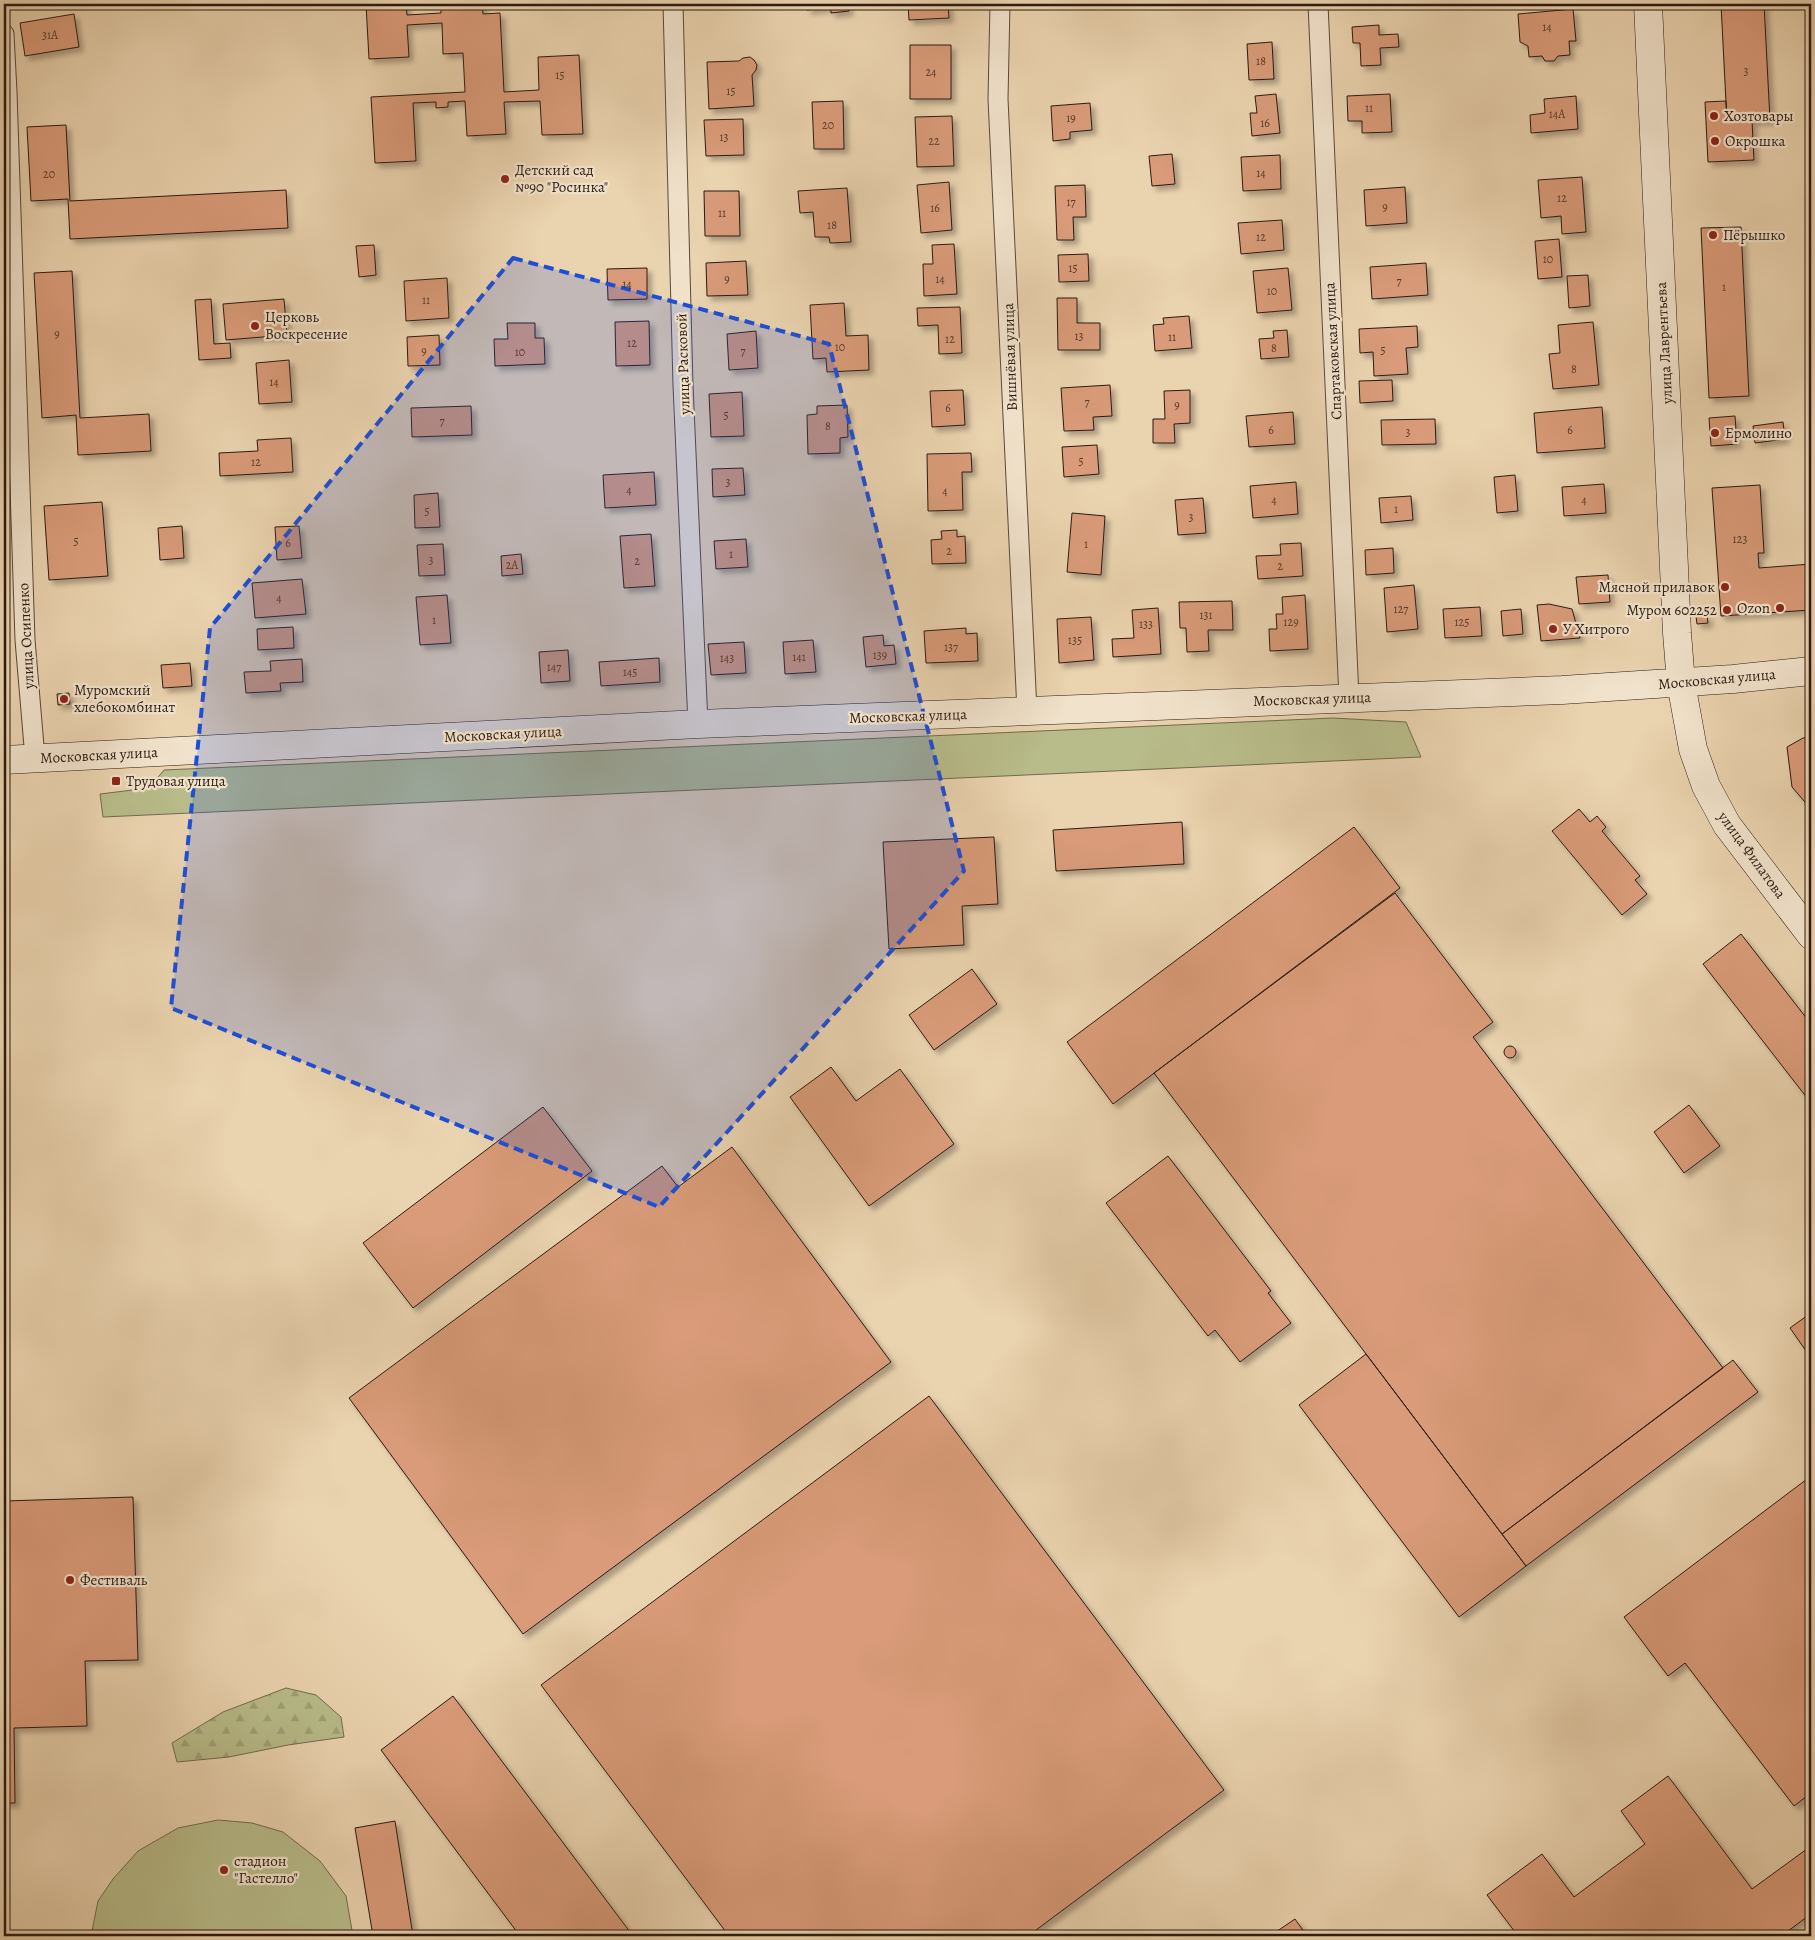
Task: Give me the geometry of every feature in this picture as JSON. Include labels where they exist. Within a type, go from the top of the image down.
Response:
[{"type":"main road","name":"улица Лаврентьева","points":[[1648,4],[1681,683]]},
{"type":"main road","name":"Московская улица","points":[[4,760],[698,724],[1681,683],[1811,671]]},
{"type":"main road","name":"улица Филатова","points":[[1681,683],[1694,749],[1706,786],[1727,825],[1811,935]]},
{"type":"street","name":"улица Расковой","points":[[673,4],[683,385],[698,724]]},
{"type":"street","name":"Вишнёвая улица","points":[[1000,4],[998,99],[1027,711]]},
{"type":"street","name":"Спартаковская улица","points":[[1318,4],[1349,698]]},
{"type":"street","name":"улица Осипенко","points":[[4,34],[25,640],[35,758]]},
{"type":"highlighted area","points":[[513,258],[829,344],[964,871],[659,1207],[171,1008],[210,628]]},
{"type":"green space","points":[[1333,718],[1406,722],[1421,757],[103,817],[100,794],[149,788],[164,770]]},
{"type":"green space","points":[[286,1688],[316,1695],[341,1717],[344,1737],[288,1745],[229,1757],[177,1762],[172,1743],[223,1712]]},
{"type":"green space","name":"стадион \"Гастелло\"","points":[[218,1820],[252,1823],[283,1832],[320,1861],[346,1896],[353,1936],[91,1936],[98,1901],[113,1879],[138,1851],[178,1828]]},
{"type":"building","points":[[366,4],[406,4],[407,15],[441,13],[441,4],[482,4],[483,14],[500,13],[504,92],[539,90],[538,57],[579,55],[583,134],[542,135],[540,101],[504,102],[506,134],[467,136],[465,101],[448,102],[448,107],[436,108],[436,102],[413,103],[416,161],[375,163],[371,97],[465,92],[463,53],[443,54],[442,23],[407,25],[409,57],[369,59]]},
{"type":"building","points":[[807,4],[848,4],[849,11],[831,13],[831,7],[807,10]]},
{"type":"building","points":[[908,4],[948,4],[949,18],[909,20]]},
{"type":"building","points":[[1721,4],[1764,4],[1770,120],[1727,122]]},
{"type":"building","points":[[1573,9],[1576,41],[1569,41],[1570,55],[1558,56],[1554,61],[1545,61],[1542,56],[1529,57],[1528,46],[1520,42],[1518,14]]},
{"type":"building","points":[[74,14],[79,47],[25,56],[20,23]]},
{"type":"building","points":[[1379,25],[1379,35],[1398,34],[1399,47],[1380,48],[1381,65],[1361,66],[1360,43],[1353,43],[1352,27]]},
{"type":"building","points":[[1272,42],[1274,79],[1249,80],[1247,44]]},
{"type":"building","points":[[910,45],[951,45],[951,99],[910,99]]},
{"type":"building","points":[[750,57],[757,65],[752,75],[754,106],[709,109],[707,62],[739,61]]},
{"type":"building","points":[[1276,94],[1280,133],[1252,136],[1250,113],[1257,113],[1255,96]]},
{"type":"building","points":[[1390,94],[1392,132],[1362,133],[1362,121],[1348,121],[1347,96]]},
{"type":"building","points":[[1576,96],[1578,129],[1531,133],[1530,115],[1545,113],[1544,99]]},
{"type":"building","points":[[843,101],[844,149],[814,149],[812,102]]},
{"type":"building","points":[[1726,101],[1727,122],[1752,121],[1754,160],[1708,162],[1705,102]]},
{"type":"building","points":[[1090,103],[1092,130],[1070,132],[1070,139],[1053,141],[1051,106]]},
{"type":"building","points":[[952,116],[954,166],[917,167],[915,117]]},
{"type":"building","points":[[743,119],[744,155],[706,156],[704,120]]},
{"type":"building","points":[[66,125],[70,201],[286,190],[288,228],[70,239],[68,199],[31,201],[27,127]]},
{"type":"building","points":[[1172,154],[1175,184],[1152,186],[1149,156]]},
{"type":"building","points":[[1280,155],[1281,189],[1243,191],[1241,157]]},
{"type":"building","points":[[1582,177],[1586,232],[1562,234],[1561,216],[1541,218],[1538,180]]},
{"type":"building","points":[[949,182],[952,230],[921,233],[917,185]]},
{"type":"building","points":[[1085,185],[1086,217],[1073,217],[1074,240],[1057,240],[1055,186]]},
{"type":"building","points":[[1405,187],[1407,223],[1366,226],[1364,190]]},
{"type":"building","points":[[847,188],[851,242],[830,243],[829,237],[815,237],[813,212],[800,213],[798,191]]},
{"type":"building","points":[[704,191],[739,191],[740,236],[705,236]]},
{"type":"building","points":[[1282,220],[1284,250],[1241,254],[1238,223]]},
{"type":"building","points":[[1741,227],[1749,396],[1709,398],[1701,228]]},
{"type":"building","points":[[1559,239],[1562,277],[1538,279],[1535,241]]},
{"type":"building","points":[[954,244],[957,294],[924,296],[923,264],[933,264],[932,245]]},
{"type":"building","points":[[374,245],[376,275],[359,277],[356,246]]},
{"type":"building","points":[[1088,254],[1089,281],[1059,282],[1058,255]]},
{"type":"building","points":[[746,261],[748,295],[707,296],[706,263]]},
{"type":"building","points":[[1426,263],[1428,295],[1372,299],[1370,267]]},
{"type":"building","points":[[647,268],[647,299],[608,300],[607,269]]},
{"type":"building","points":[[1288,268],[1292,310],[1257,313],[1253,271]]},
{"type":"building","points":[[72,271],[80,418],[149,414],[151,451],[78,455],[76,415],[42,418],[34,273]]},
{"type":"building","points":[[1588,275],[1590,306],[1569,308],[1567,276]]},
{"type":"building","points":[[447,278],[449,318],[406,321],[404,281]]},
{"type":"building","points":[[1057,298],[1077,298],[1077,323],[1100,323],[1100,350],[1058,350]]},
{"type":"building","points":[[211,299],[214,344],[230,343],[231,358],[199,360],[195,300]]},
{"type":"building","name":"Церковь Воскресение","points":[[284,299],[287,335],[226,340],[223,304]]},
{"type":"building","points":[[844,303],[846,336],[868,335],[869,370],[827,372],[826,358],[813,359],[810,305]]},
{"type":"building","points":[[960,307],[962,353],[939,354],[938,325],[918,326],[917,308]]},
{"type":"building","points":[[1189,316],[1192,348],[1155,351],[1153,325],[1164,324],[1163,318]]},
{"type":"building","points":[[649,321],[650,365],[616,366],[615,322]]},
{"type":"building","points":[[1593,322],[1599,385],[1553,389],[1549,354],[1560,353],[1558,325]]},
{"type":"building","points":[[507,323],[535,323],[535,338],[544,338],[545,364],[495,366],[494,339],[508,339]]},
{"type":"building","points":[[1417,326],[1418,347],[1406,348],[1408,374],[1374,376],[1373,352],[1360,353],[1359,329]]},
{"type":"building","points":[[1287,330],[1289,357],[1261,359],[1259,339],[1274,338],[1273,331]]},
{"type":"building","points":[[756,331],[758,368],[729,370],[727,334]]},
{"type":"building","points":[[439,335],[440,365],[408,366],[407,337]]},
{"type":"building","points":[[289,360],[292,402],[259,404],[256,363]]},
{"type":"building","points":[[1392,380],[1393,401],[1360,403],[1359,381]]},
{"type":"building","points":[[1110,385],[1112,416],[1093,417],[1094,430],[1064,431],[1061,388]]},
{"type":"building","points":[[963,390],[965,425],[932,427],[930,391]]},
{"type":"building","points":[[1190,390],[1190,423],[1174,424],[1175,443],[1153,443],[1153,419],[1165,419],[1164,391]]},
{"type":"building","points":[[742,392],[744,436],[711,437],[709,394]]},
{"type":"building","points":[[847,405],[848,437],[840,438],[840,453],[808,454],[807,415],[817,414],[817,406]]},
{"type":"building","points":[[471,406],[472,435],[412,437],[411,408]]},
{"type":"building","points":[[1602,407],[1605,448],[1537,453],[1534,413]]},
{"type":"building","points":[[1293,412],[1295,444],[1249,447],[1246,416]]},
{"type":"building","points":[[1735,416],[1737,444],[1711,446],[1709,418]]},
{"type":"building","points":[[1435,419],[1436,444],[1382,445],[1381,420]]},
{"type":"building","points":[[1783,422],[1785,439],[1755,443],[1753,426]]},
{"type":"building","points":[[291,438],[293,472],[220,476],[219,453],[258,451],[257,440]]},
{"type":"building","points":[[1097,445],[1099,474],[1064,477],[1062,447]]},
{"type":"building","points":[[971,453],[972,472],[962,472],[963,510],[928,511],[927,454]]},
{"type":"building","points":[[743,468],[745,495],[713,497],[712,469]]},
{"type":"building","points":[[654,472],[656,505],[605,508],[603,475]]},
{"type":"building","points":[[1515,475],[1518,511],[1497,513],[1494,477]]},
{"type":"building","points":[[1296,482],[1298,514],[1253,518],[1250,486]]},
{"type":"building","points":[[1604,484],[1606,513],[1564,516],[1562,487]]},
{"type":"building","points":[[1760,485],[1764,553],[1758,553],[1759,568],[1811,564],[1811,610],[1721,616],[1712,488]]},
{"type":"building","points":[[438,493],[440,527],[415,528],[414,495]]},
{"type":"building","points":[[1411,496],[1413,520],[1381,523],[1379,498]]},
{"type":"building","points":[[1203,498],[1206,533],[1178,535],[1175,500]]},
{"type":"building","points":[[102,502],[108,576],[49,580],[44,506]]},
{"type":"building","points":[[1072,513],[1105,516],[1101,575],[1067,572]]},
{"type":"building","points":[[182,526],[184,558],[160,560],[158,528]]},
{"type":"building","points":[[299,526],[302,558],[277,560],[275,527]]},
{"type":"building","points":[[957,530],[957,537],[965,536],[966,563],[932,564],[931,540],[942,539],[941,531]]},
{"type":"building","points":[[651,534],[655,586],[624,588],[620,536]]},
{"type":"building","points":[[746,539],[748,567],[716,569],[714,541]]},
{"type":"building","points":[[1301,543],[1303,576],[1258,579],[1256,556],[1281,555],[1280,544]]},
{"type":"building","points":[[443,544],[445,575],[419,576],[417,545]]},
{"type":"building","points":[[1393,548],[1394,573],[1366,575],[1365,550]]},
{"type":"building","points":[[521,554],[523,574],[502,576],[501,556]]},
{"type":"building","points":[[1608,575],[1610,602],[1579,604],[1576,577]]},
{"type":"building","points":[[302,579],[306,614],[255,618],[252,583]]},
{"type":"building","points":[[1414,585],[1418,629],[1387,632],[1384,588]]},
{"type":"building","points":[[447,595],[451,643],[420,645],[416,597]]},
{"type":"building","points":[[1305,595],[1308,649],[1270,651],[1269,629],[1277,629],[1276,614],[1283,614],[1282,597]]},
{"type":"building","points":[[1232,601],[1233,630],[1208,630],[1209,651],[1187,652],[1186,628],[1180,628],[1179,602]]},
{"type":"building","points":[[1549,604],[1572,609],[1580,638],[1541,641],[1537,605]]},
{"type":"building","points":[[1480,607],[1482,636],[1445,638],[1443,609]]},
{"type":"building","points":[[1158,608],[1161,654],[1113,657],[1112,639],[1134,638],[1132,610]]},
{"type":"building","points":[[1521,609],[1523,634],[1503,636],[1501,611]]},
{"type":"building","points":[[1707,615],[1708,623],[1697,624],[1696,616]]},
{"type":"building","points":[[1091,617],[1094,660],[1059,663],[1057,619]]},
{"type":"building","points":[[293,627],[294,648],[258,650],[257,629]]},
{"type":"building","points":[[966,628],[966,634],[977,633],[978,661],[926,663],[924,631]]},
{"type":"building","points":[[883,635],[884,646],[894,645],[896,664],[866,667],[863,637]]},
{"type":"building","points":[[813,640],[816,672],[785,674],[783,642]]},
{"type":"building","points":[[744,642],[746,673],[711,675],[708,644]]},
{"type":"building","points":[[568,650],[570,681],[541,683],[539,652]]},
{"type":"building","points":[[659,658],[660,682],[601,686],[599,662]]},
{"type":"building","points":[[302,659],[303,682],[280,683],[281,691],[246,693],[244,672],[271,671],[270,661]]},
{"type":"building","points":[[190,663],[192,686],[163,688],[161,665]]},
{"type":"building","name":"Муромский хлебокомбинат","points":[[69,693],[70,704],[58,705],[57,694]]},
{"type":"building","points":[[1811,737],[1811,809],[1792,787],[1787,747],[1803,738]]},
{"type":"building","points":[[1579,809],[1590,822],[1597,816],[1606,827],[1602,831],[1640,876],[1635,880],[1647,894],[1622,915],[1552,831]]},
{"type":"building","points":[[1182,822],[1184,864],[1056,871],[1053,830]]},
{"type":"building","points":[[1354,827],[1400,888],[1113,1104],[1067,1042]]},
{"type":"building","points":[[994,837],[998,904],[962,906],[964,945],[889,949],[883,842]]},
{"type":"building","points":[[1395,893],[1493,1022],[1473,1037],[1723,1368],[1502,1534],[1154,1073]]},
{"type":"building","points":[[1741,934],[1811,1024],[1811,1103],[1703,964]]},
{"type":"building","points":[[972,969],[997,1004],[934,1050],[909,1015]]},
{"type":"building","points":[[1508,1046],[1512,1046],[1516,1052],[1512,1058],[1508,1058],[1504,1054],[1504,1050]]},
{"type":"building","points":[[831,1067],[856,1101],[900,1069],[954,1144],[869,1206],[790,1097]]},
{"type":"building","points":[[1689,1105],[1720,1146],[1684,1173],[1654,1132]]},
{"type":"building","points":[[543,1107],[592,1171],[413,1308],[363,1243]]},
{"type":"building","points":[[732,1147],[891,1362],[523,1634],[349,1398],[662,1166],[678,1187]]},
{"type":"building","points":[[1168,1156],[1271,1291],[1268,1293],[1291,1323],[1240,1362],[1215,1330],[1208,1336],[1106,1203]]},
{"type":"building","points":[[1808,1315],[1811,1320],[1811,1358],[1790,1328]]},
{"type":"building","points":[[1366,1354],[1526,1566],[1459,1617],[1299,1405]]},
{"type":"building","points":[[1733,1360],[1758,1392],[1526,1566],[1502,1534]]},
{"type":"building","points":[[929,1396],[1224,1790],[1028,1936],[729,1936],[541,1685]]},
{"type":"building","points":[[1811,1476],[1811,1793],[1794,1806],[1685,1663],[1668,1676],[1624,1617]]},
{"type":"building","name":"Фестиваль","points":[[133,1497],[138,1660],[85,1661],[87,1726],[14,1728],[15,1803],[4,1803],[4,1501]]},
{"type":"building","points":[[453,1696],[633,1936],[520,1936],[381,1750]]},
{"type":"building","points":[[1668,1776],[1752,1889],[1811,1846],[1811,1914],[1784,1934],[1786,1936],[1518,1936],[1487,1895],[1542,1854],[1574,1897],[1645,1844],[1621,1811]]},
{"type":"building","points":[[395,1821],[413,1936],[373,1936],[355,1828]]},
{"type":"building","points":[[1295,1919],[1307,1936],[1270,1936]]},
{"type":"place","name":"Хозтовары","points":[[1714,116]]},
{"type":"place","name":"Окрошка","points":[[1715,141]]},
{"type":"place","name":"Детский сад №90 \"Росинка\"","points":[[505,179]]},
{"type":"place","name":"Пёрышко","points":[[1713,235]]},
{"type":"place","name":"Церковь Воскресение","points":[[255,326]]},
{"type":"place","name":"Ермолино","points":[[1715,433]]},
{"type":"place","name":"Мясной прилавок","points":[[1725,587]]},
{"type":"place","name":"Ozon","points":[[1780,608]]},
{"type":"place","name":"Муром 602252","points":[[1727,610]]},
{"type":"place","name":"У Хитрого","points":[[1553,629]]},
{"type":"place","name":"Муромский хлебокомбинат","points":[[64,699]]},
{"type":"place","name":"Трудовая улица","points":[[116,781]]},
{"type":"place","name":"Фестиваль","points":[[70,1580]]},
{"type":"place","name":"стадион \"Гастелло\"","points":[[224,1870]]}]
